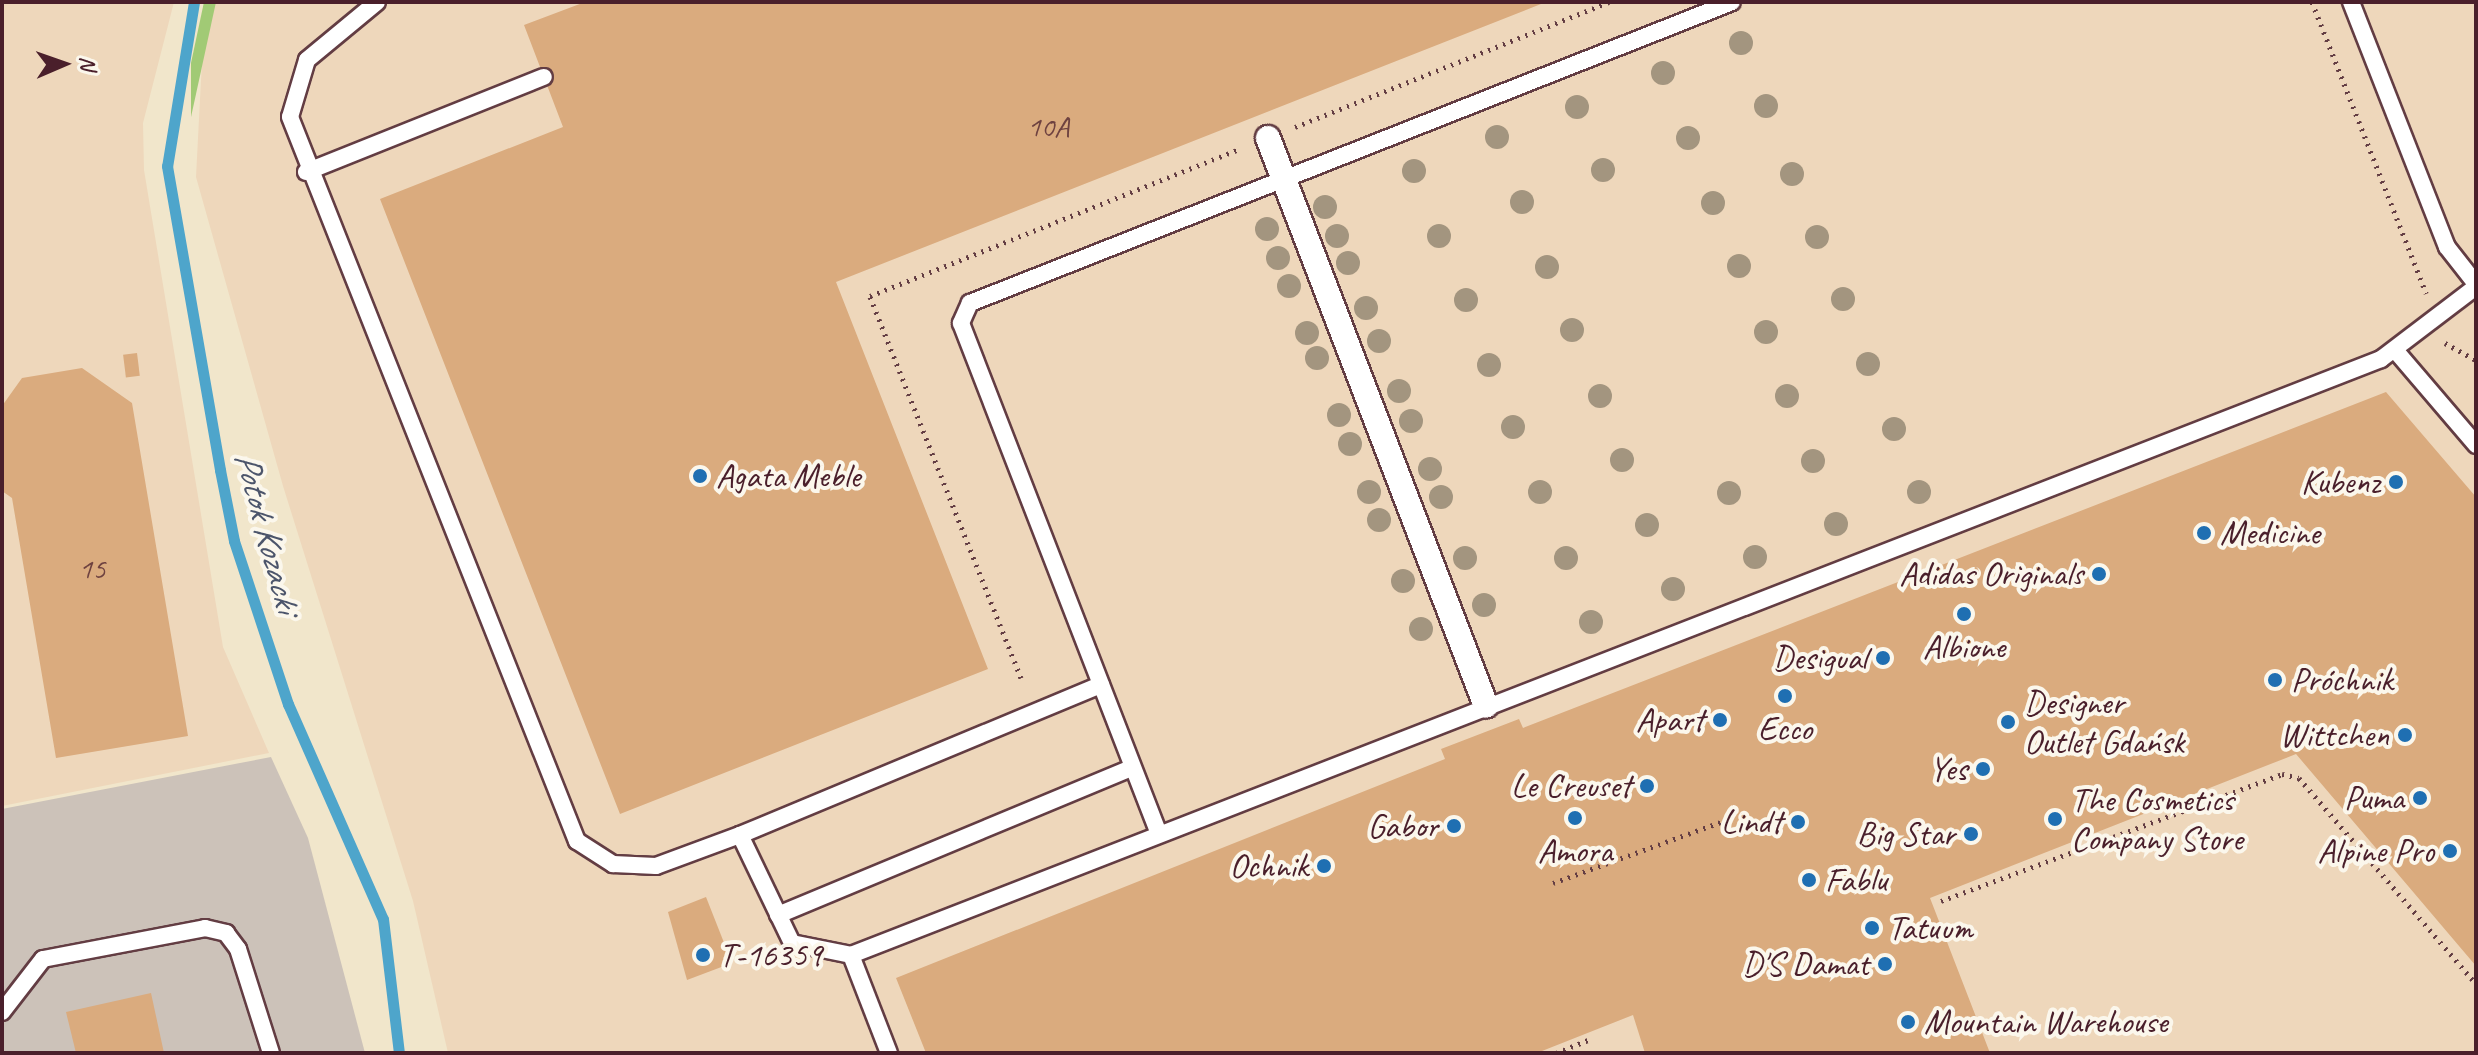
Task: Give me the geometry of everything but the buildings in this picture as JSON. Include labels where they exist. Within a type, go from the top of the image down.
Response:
[{"type":"street","points":[[1268,138],[1486,706]]},
{"type":"lane","points":[[377,2],[307,60],[290,117],[306,172],[577,841],[613,864],[656,866],[740,835],[1101,685]]},
{"type":"lane","points":[[1159,834],[961,323],[970,303],[1732,2]]},
{"type":"lane","points":[[740,835],[792,943],[851,955],[2395,350],[2476,286],[2447,247],[2351,2]]},
{"type":"lane","points":[[306,172],[544,77]]},
{"type":"lane","points":[[2395,350],[2476,445]]},
{"type":"lane","points":[[778,915],[1132,768]]},
{"type":"lane","points":[[2,1012],[43,959],[205,928],[226,933],[238,949],[271,1053]]},
{"type":"lane","points":[[851,955],[889,1053]]},
{"type":"path","points":[[2312,2],[2428,291],[2412,308],[2424,326],[2476,360]]},
{"type":"path","points":[[1941,901],[2282,774],[2299,778],[2476,984]]},
{"type":"path","points":[[1553,883],[1729,819]]},
{"type":"path","points":[[1556,1053],[1589,1040]]},
{"type":"shaded area","points":[[2,2],[174,2],[143,123],[144,170],[223,647],[269,753],[2,806]]},
{"type":"shaded area","points":[[216,2],[2476,2],[2476,1053],[448,1053],[413,901],[283,486],[196,177],[203,41]]},
{"type":"shaded area","points":[[271,757],[308,838],[365,1053],[2,1053],[2,809]]},
{"type":"green space","points":[[204,2],[216,2],[191,117],[191,63]]},
{"type":"waterway","name":"Potok Kozacki","points":[[194,2],[167,166],[220,470],[234,541],[288,704],[383,919],[399,1053]]},
{"type":"place","name":"Agata Meble","points":[[700,476]]},
{"type":"place","name":"Kubenz","points":[[2396,482]]},
{"type":"place","name":"Medicine","points":[[2204,533]]},
{"type":"place","name":"Adidas Originals","points":[[2099,574]]},
{"type":"place","name":"Albione","points":[[1964,614]]},
{"type":"place","name":"Desigual","points":[[1883,658]]},
{"type":"place","name":"Próchnik","points":[[2275,680]]},
{"type":"place","name":"Ecco","points":[[1785,696]]},
{"type":"place","name":"Apart","points":[[1720,720]]},
{"type":"place","name":"Designer Outlet Gdańsk","points":[[2008,722]]},
{"type":"place","name":"Wittchen","points":[[2405,735]]},
{"type":"place","name":"Yes","points":[[1983,769]]},
{"type":"place","name":"Le Creuset","points":[[1647,786]]},
{"type":"place","name":"Puma","points":[[2420,798]]},
{"type":"place","name":"Amora","points":[[1575,818]]},
{"type":"place","name":"The Cosmetics Company Store","points":[[2055,819]]},
{"type":"place","name":"Lindt","points":[[1798,822]]},
{"type":"place","name":"Gabor","points":[[1454,826]]},
{"type":"place","name":"Big Star","points":[[1971,834]]},
{"type":"place","name":"Alpine Pro","points":[[2450,851]]},
{"type":"place","name":"Ochnik","points":[[1324,866]]},
{"type":"place","name":"Fablu","points":[[1809,880]]},
{"type":"place","name":"Tatuum","points":[[1872,928]]},
{"type":"place","name":"T-16359","points":[[703,955]]},
{"type":"place","name":"D'S Damat","points":[[1885,964]]},
{"type":"place","name":"Mountain Warehouse","points":[[1908,1022]]}]
